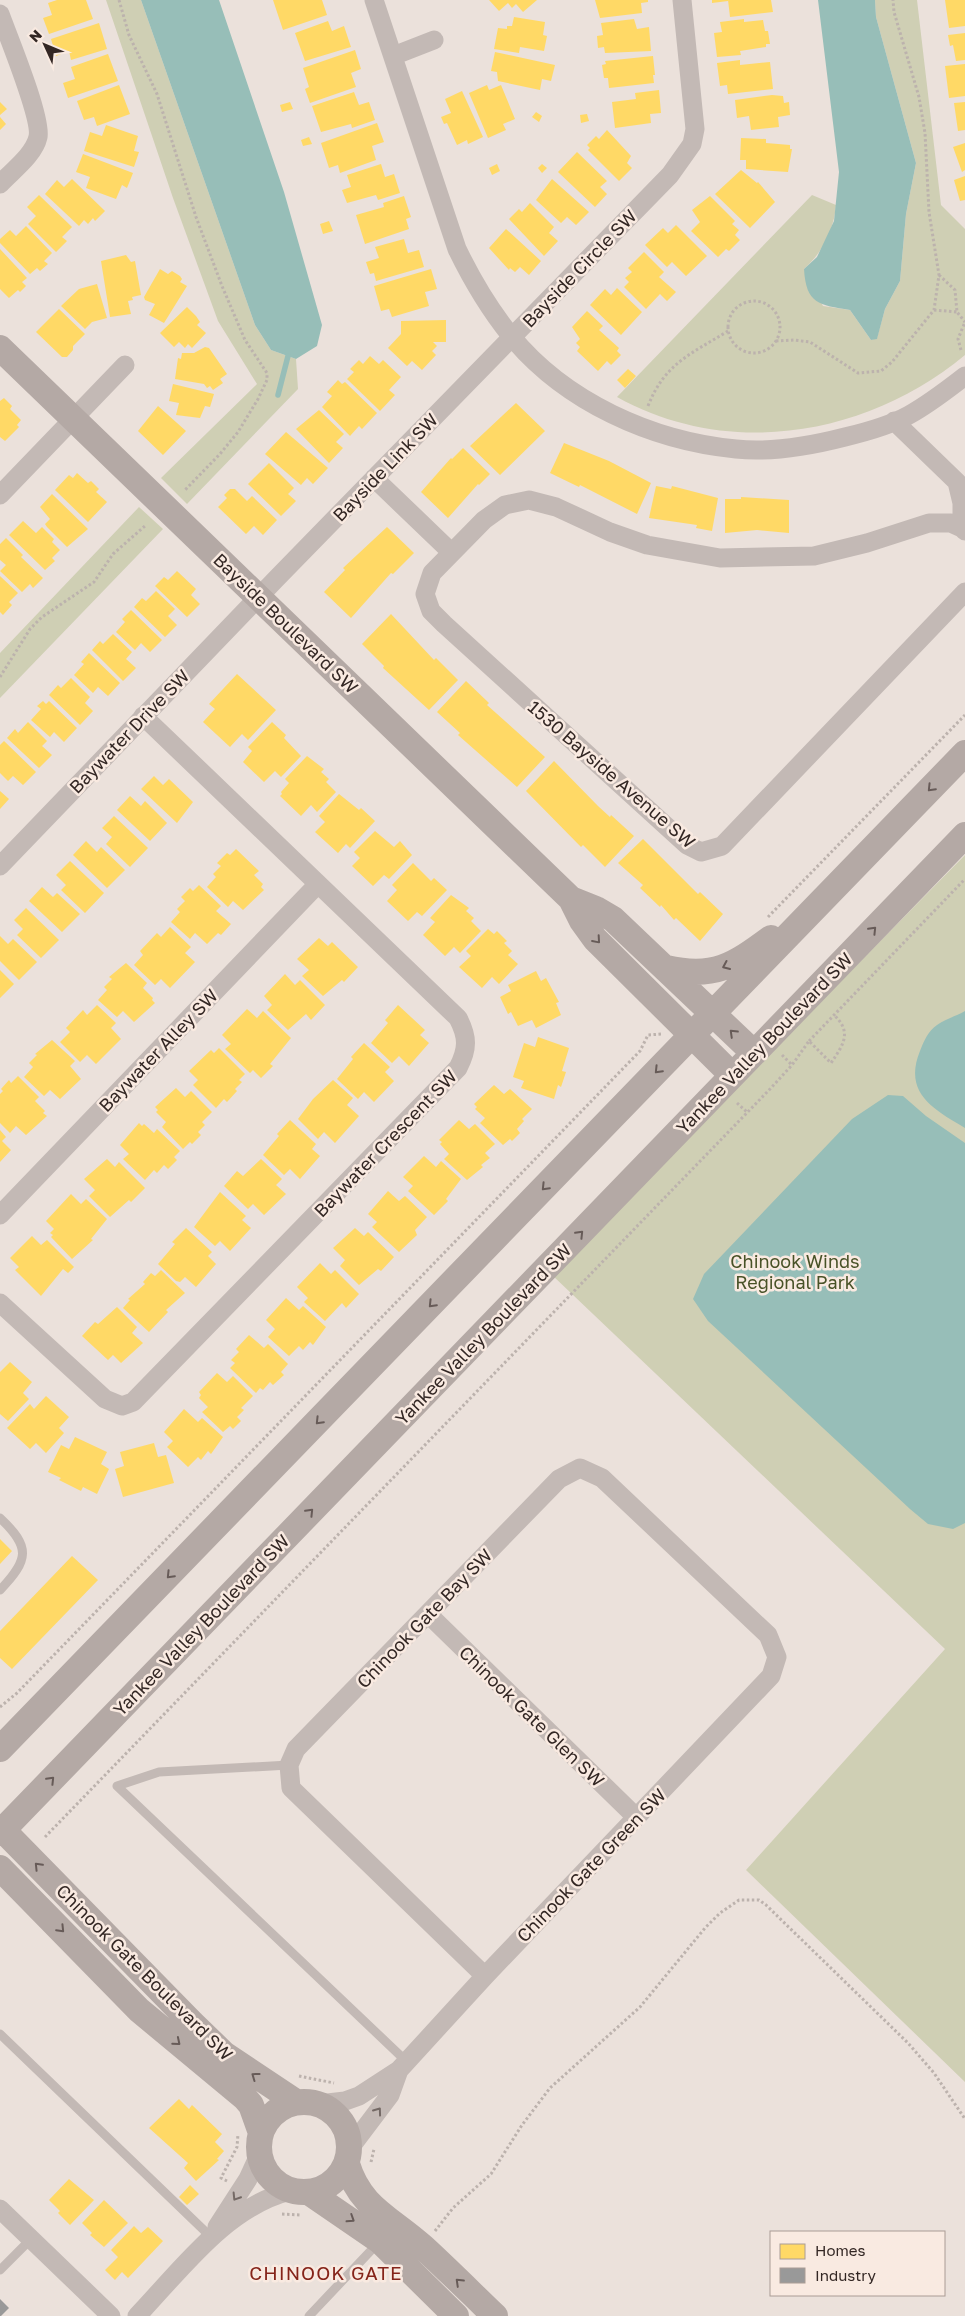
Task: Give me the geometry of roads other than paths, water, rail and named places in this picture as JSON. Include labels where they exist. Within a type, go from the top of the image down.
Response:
[{"type":"main road","name":"Bayside Boulevard SW","points":[[0,348],[571,899],[582,921],[595,939],[732,1076]]},
{"type":"main road","points":[[0,1749],[965,753]]},
{"type":"main road","name":"Yankee Valley Boulevard SW","points":[[1,1830],[965,835]]},
{"type":"main road","name":"Bayside Boulevard SW","points":[[571,899],[596,909],[613,919],[754,1053]]},
{"type":"main road","points":[[666,968],[700,973],[728,966],[758,948],[823,899]]},
{"type":"main road","points":[[0,1727],[44,1703]]},
{"type":"main road","name":"Chinook Gate Boulevard SW","points":[[1,1830],[224,2054],[308,2103]]},
{"type":"main road","name":"Chinook Gate Boulevard SW","points":[[0,1868],[139,2010],[252,2105],[253,2139]]},
{"type":"main road","points":[[0,1895],[27,1894]]},
{"type":"main road","points":[[456,2316],[388,2233],[376,2212],[361,2195],[352,2180],[348,2156],[348,2134],[342,2121],[332,2110],[308,2103],[275,2112],[253,2139],[270,2177],[301,2200],[388,2233],[421,2246],[494,2316]]},
{"type":"main road","points":[[301,2200],[332,2183],[341,2174],[348,2156]]},
{"type":"street","name":"Bayside Circle SW","points":[[374,0],[457,249],[470,276],[512,337],[670,175],[692,144],[695,129],[695,112],[682,0]]},
{"type":"street","points":[[0,14],[36,115],[38,137],[30,153],[0,184]]},
{"type":"street","points":[[393,56],[434,40]]},
{"type":"street","points":[[512,337],[548,372],[592,403],[616,417],[697,444],[738,449],[778,449],[823,443],[869,431],[923,406],[965,376]]},
{"type":"street","name":"Bayside Link SW","points":[[259,596],[512,337]]},
{"type":"street","points":[[0,495],[125,365]]},
{"type":"street","name":"1530 Bayside Avenue SW","points":[[894,421],[957,482],[962,502],[964,529],[951,524],[929,523],[867,543],[814,556],[720,558],[647,545],[610,532],[556,507],[529,500],[505,505],[484,520],[450,552],[432,573],[425,594],[431,611],[687,845],[701,852],[722,846],[965,592]]},
{"type":"street","points":[[374,478],[450,552]]},
{"type":"street","name":"Baywater Drive SW","points":[[0,866],[259,596]]},
{"type":"street","name":"Baywater Crescent SW","points":[[0,1303],[105,1399],[122,1406],[133,1402],[458,1068],[464,1056],[467,1041],[458,1018],[317,885],[143,716]]},
{"type":"street","name":"Baywater Alley SW","points":[[0,1215],[317,885]]},
{"type":"street","name":"Chinook Gate Bay SW","points":[[289,1765],[296,1749],[559,1479],[580,1468],[602,1478],[768,1635],[777,1657]]},
{"type":"street","name":"Chinook Gate Glen SW","points":[[428,1614],[636,1817]]},
{"type":"street","name":"Chinook Gate Green SW","points":[[308,2103],[345,2101],[359,2096],[402,2066],[485,1976],[771,1676],[777,1657]]},
{"type":"street","points":[[289,1765],[291,1788],[485,1976]]},
{"type":"street","name":"Chinook Gate Green SW","points":[[348,2156],[390,2095],[402,2066]]},
{"type":"street","points":[[211,2237],[248,2179],[253,2139]]},
{"type":"street","points":[[137,2316],[211,2237],[253,2206],[272,2195],[301,2200]]},
{"type":"street","points":[[0,2209],[111,2316]]},
{"type":"lane","points":[[0,1518],[17,1534],[23,1547],[21,1562],[14,1575],[0,1590]]},
{"type":"lane","points":[[289,1765],[159,1772],[117,1786],[402,2066]]},
{"type":"lane","points":[[0,2034],[211,2237]]},
{"type":"lane","points":[[309,2316],[388,2233]]},
{"type":"lane","points":[[0,2270],[31,2239]]},
{"type":"water","points":[[141,0],[219,0],[284,192],[322,325],[317,346],[296,359],[271,350],[255,325]]},
{"type":"water","points":[[818,0],[875,0],[876,17],[916,163],[906,214],[900,281],[885,309],[877,339],[871,340],[850,310],[816,301],[811,296],[805,281],[804,269],[817,257],[834,221],[839,172]]},
{"type":"water","points":[[965,1011],[965,1128],[942,1114],[924,1098],[918,1089],[915,1078],[920,1051],[929,1033],[940,1023]]},
{"type":"water","points":[[888,1095],[903,1096],[926,1116],[965,1143],[965,1523],[953,1529],[928,1524],[910,1509],[708,1321],[693,1299],[704,1274],[852,1119]]},
{"type":"waterway","points":[[278,395],[288,356]]},
{"type":"district","name":"CHINOOK GATE","points":[[326,2272]]},
{"type":"park label","name":"Chinook Winds Regional Park","points":[[795,1271]]}]
